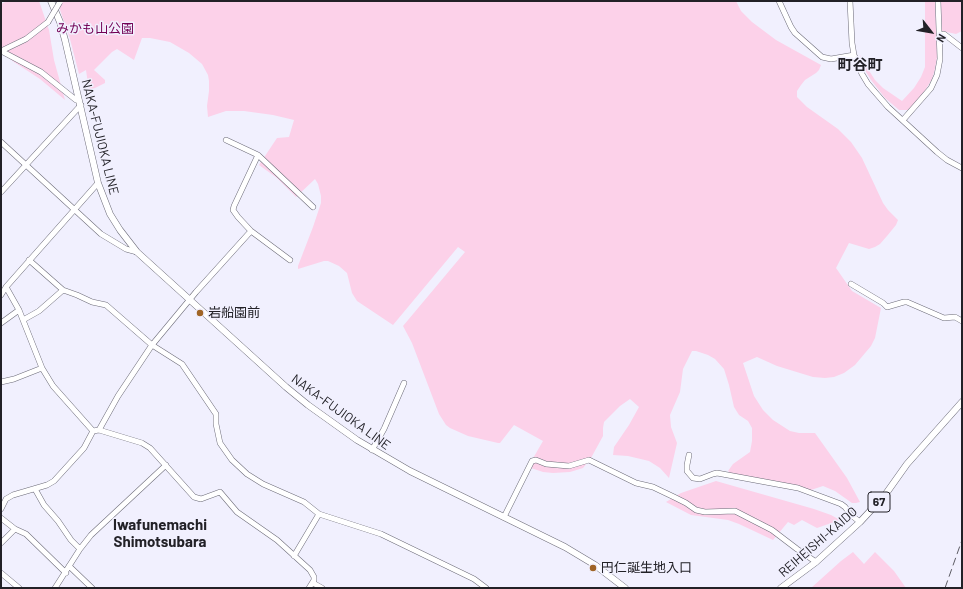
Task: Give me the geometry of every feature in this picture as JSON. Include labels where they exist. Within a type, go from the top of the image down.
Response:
[{"type":"main road","name":"NAKA-FUJIOKA LINE","points":[[51,1],[63,34],[98,183],[110,214],[137,252],[189,301],[296,396],[372,450],[410,471],[579,556],[624,588]]},
{"type":"main road","name":"REIHEISHI-KAIDO","points":[[781,588],[816,562],[860,522],[885,495],[907,464],[962,402]]},
{"type":"street","points":[[779,1],[795,33],[822,57],[831,59],[854,55]]},
{"type":"street","points":[[850,1],[854,55],[868,84],[888,107],[942,156],[962,168]]},
{"type":"street","points":[[903,120],[922,100],[934,82],[940,59],[938,1]]},
{"type":"street","points":[[1,51],[26,39],[48,22],[61,2]]},
{"type":"street","points":[[939,35],[944,34],[962,48]]},
{"type":"street","points":[[1,51],[42,72],[80,103],[1,192]]},
{"type":"street","points":[[226,140],[258,154],[313,206]]},
{"type":"street","points":[[1,142],[105,237],[126,249],[137,252]]},
{"type":"street","points":[[258,154],[233,210],[238,218],[251,231],[290,260]]},
{"type":"street","points":[[1,295],[29,260],[98,183]]},
{"type":"street","points":[[99,430],[118,396],[152,345],[251,231]]},
{"type":"street","points":[[29,260],[63,290],[92,302],[106,305],[152,345],[182,364],[216,414],[216,424],[220,443],[232,460],[247,474],[263,484],[304,502],[319,514],[381,534],[474,579],[486,588]]},
{"type":"street","points":[[851,284],[883,303],[887,307],[907,302],[944,318],[955,317],[962,321]]},
{"type":"street","points":[[6,287],[19,310],[42,368],[53,386],[92,431]]},
{"type":"street","points":[[23,320],[38,311],[63,290]]},
{"type":"street","points":[[1,324],[19,310]]},
{"type":"street","points":[[1,314],[7,319]]},
{"type":"street","points":[[1,382],[14,379],[42,368]]},
{"type":"street","points":[[372,450],[384,429],[404,383]]},
{"type":"street","points":[[92,431],[99,430],[142,442],[150,448],[194,497],[201,499],[220,492],[237,512],[277,540],[312,573],[314,577],[310,588]]},
{"type":"street","points":[[1,509],[6,499],[13,495],[47,485],[57,477],[84,448],[92,431]]},
{"type":"street","points":[[689,455],[687,471],[693,478],[700,479],[717,473],[798,488],[841,504],[860,522]]},
{"type":"street","points":[[504,517],[532,461],[536,460],[546,464],[569,466],[589,460],[636,483],[653,487],[674,496],[696,510],[705,512],[735,511],[772,530],[816,562]]},
{"type":"street","points":[[55,588],[80,549],[91,535],[166,465]]},
{"type":"street","points":[[35,489],[44,505],[58,521],[71,540],[80,549]]},
{"type":"street","points":[[294,556],[319,514]]},
{"type":"street","points":[[1,518],[15,529],[26,534],[66,572]]},
{"type":"street","points":[[1,543],[15,529]]},
{"type":"street","points":[[69,566],[92,588]]},
{"type":"street","points":[[1,573],[19,588]]},
{"type":"street","points":[[313,583],[322,588]]},
{"type":"green space","points":[[7,1],[39,1],[49,30],[54,60],[65,100],[40,79],[14,62],[1,51],[1,4]]},
{"type":"green space","name":"みかも山公園","points":[[57,1],[736,1],[741,11],[752,22],[776,40],[821,65],[816,73],[805,80],[801,85],[797,91],[797,97],[807,107],[838,129],[851,142],[862,158],[883,203],[898,220],[887,236],[875,247],[869,249],[849,243],[836,268],[852,291],[881,308],[875,338],[871,346],[855,365],[844,373],[834,377],[825,378],[813,377],[777,366],[757,357],[743,363],[754,396],[763,410],[773,420],[790,431],[799,433],[815,433],[847,478],[860,502],[852,503],[835,491],[823,486],[808,491],[778,482],[730,473],[728,471],[733,464],[750,452],[752,428],[748,421],[739,415],[734,407],[724,369],[715,359],[696,351],[692,351],[683,369],[680,392],[670,415],[671,427],[677,443],[669,478],[660,468],[649,461],[628,456],[613,455],[614,447],[639,407],[630,399],[620,406],[604,422],[603,436],[591,458],[583,468],[570,472],[543,472],[528,467],[543,441],[514,425],[500,443],[468,436],[450,428],[446,425],[439,414],[412,343],[403,326],[465,252],[458,247],[393,325],[357,301],[352,293],[347,273],[339,266],[328,261],[324,261],[298,269],[321,203],[318,184],[315,179],[296,197],[277,178],[259,165],[277,138],[289,137],[294,120],[273,115],[244,111],[226,111],[208,117],[207,106],[209,81],[208,75],[202,64],[189,53],[170,42],[150,38],[142,38],[134,60],[117,49],[112,52],[94,70],[105,80],[105,83],[89,91],[86,70],[79,74],[70,39]]},
{"type":"green space","points":[[925,1],[935,1],[937,57],[935,69],[932,79],[923,94],[908,110],[899,110],[885,98],[871,80],[863,67],[860,55],[875,80],[883,88],[902,101],[914,88],[925,67]]},
{"type":"green space","points":[[941,1],[962,1],[962,31],[956,34],[942,31]]},
{"type":"green space","points":[[716,481],[814,509],[840,520],[817,528],[802,520],[794,525],[788,522],[773,540],[728,520],[691,515],[666,502],[681,493]]},
{"type":"green space","points":[[853,552],[864,564],[875,552],[894,571],[906,588],[811,588]]},
{"type":"railway","points":[[945,588],[962,540]]},
{"type":"place","name":"岩船園前","points":[[200,313]]},
{"type":"place","name":"円仁誕生地入口","points":[[593,568]]},
{"type":"district","name":"町谷町","points":[[860,65]]},
{"type":"district","name":"Iwafunemachi Shimotsubara","points":[[160,534]]}]
